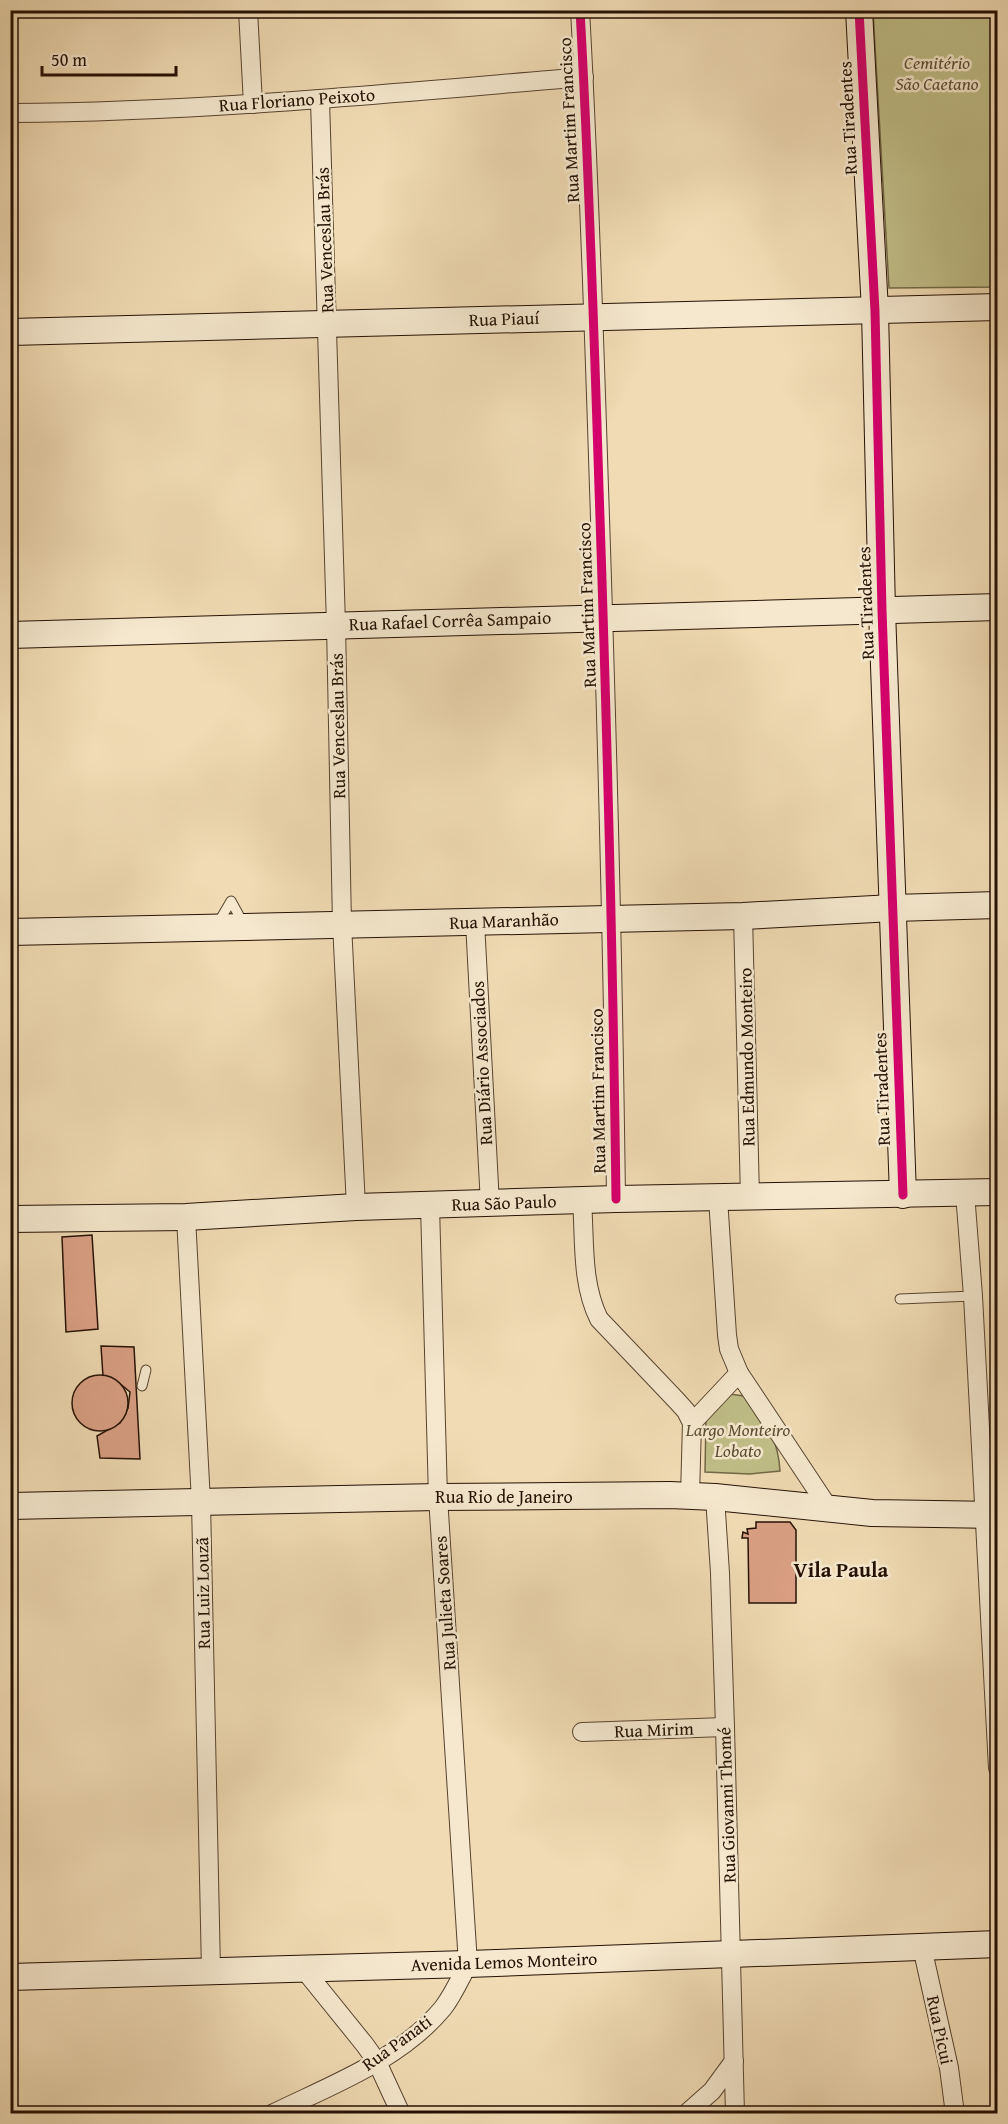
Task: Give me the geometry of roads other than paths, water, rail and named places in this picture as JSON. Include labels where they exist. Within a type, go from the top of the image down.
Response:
[{"type":"street","points":[[248,10],[253,104]]},
{"type":"street","name":"Rua Martim Francisco","points":[[580,10],[594,317],[604,617],[616,1199]]},
{"type":"street","name":"Rua Tiradentes","points":[[859,10],[875,311],[882,610],[903,1195]]},
{"type":"street","name":"Rua Floriano Peixoto","points":[[10,113],[106,112],[320,100],[584,76]]},
{"type":"street","name":"Rua Venceslau Brás","points":[[320,100],[336,625],[342,924],[356,1207]]},
{"type":"street","name":"Rua Piauí","points":[[10,332],[998,307]]},
{"type":"street","name":"Rua Rafael Corrêa Sampaio","points":[[10,635],[998,607]]},
{"type":"street","name":"Rua Maranhão","points":[[10,932],[743,916],[998,905]]},
{"type":"street","name":"Rua Edmundo Monteiro","points":[[743,916],[750,1197]]},
{"type":"street","name":"Rua Diário Associados","points":[[475,922],[490,1204]]},
{"type":"street","name":"Rua São Paulo","points":[[10,1219],[186,1217],[356,1207],[616,1199],[998,1192]]},
{"type":"street","points":[[965,1193],[991,1515],[998,1768]]},
{"type":"street","points":[[718,1198],[729,1349],[740,1373],[828,1508]]},
{"type":"street","points":[[582,1201],[588,1286],[591,1302],[599,1319],[686,1411],[692,1424],[740,1373]]},
{"type":"street","name":"Rua Julieta Soares","points":[[430,1206],[438,1497],[468,1964]]},
{"type":"street","name":"Rua Luiz Louzã","points":[[186,1217],[201,1502],[211,1971]]},
{"type":"street","name":"Rua Giovanni Thomé","points":[[692,1424],[703,1497],[720,1573],[735,2114]]},
{"type":"street","name":"Rua Rio de Janeiro","points":[[10,1506],[438,1497],[703,1497],[905,1515],[991,1515]]},
{"type":"street","name":"Rua Mirim","points":[[582,1732],[725,1727]]},
{"type":"street","name":"Avenida Lemos Monteiro","points":[[10,1977],[468,1964],[998,1944]]},
{"type":"street","name":"Rua Picui","points":[[922,1947],[949,2068],[955,2114]]},
{"type":"street","name":"Rua Panati","points":[[272,2114],[377,2062],[424,2028],[444,2007],[468,1964]]},
{"type":"street","points":[[302,1967],[377,2062],[401,2114]]},
{"type":"street","points":[[686,2114],[712,2091],[734,2061]]},
{"type":"lane","points":[[900,1299],[973,1296]]},
{"type":"lane","points":[[142,1386],[146,1370]]},
{"type":"district","name":"Vila Paula","points":[[841,1570]]},
{"type":"park label","name":"Cemitério São Caetano","points":[[937,73]]},
{"type":"park label","name":"Largo Monteiro Lobato","points":[[738,1440]]}]
